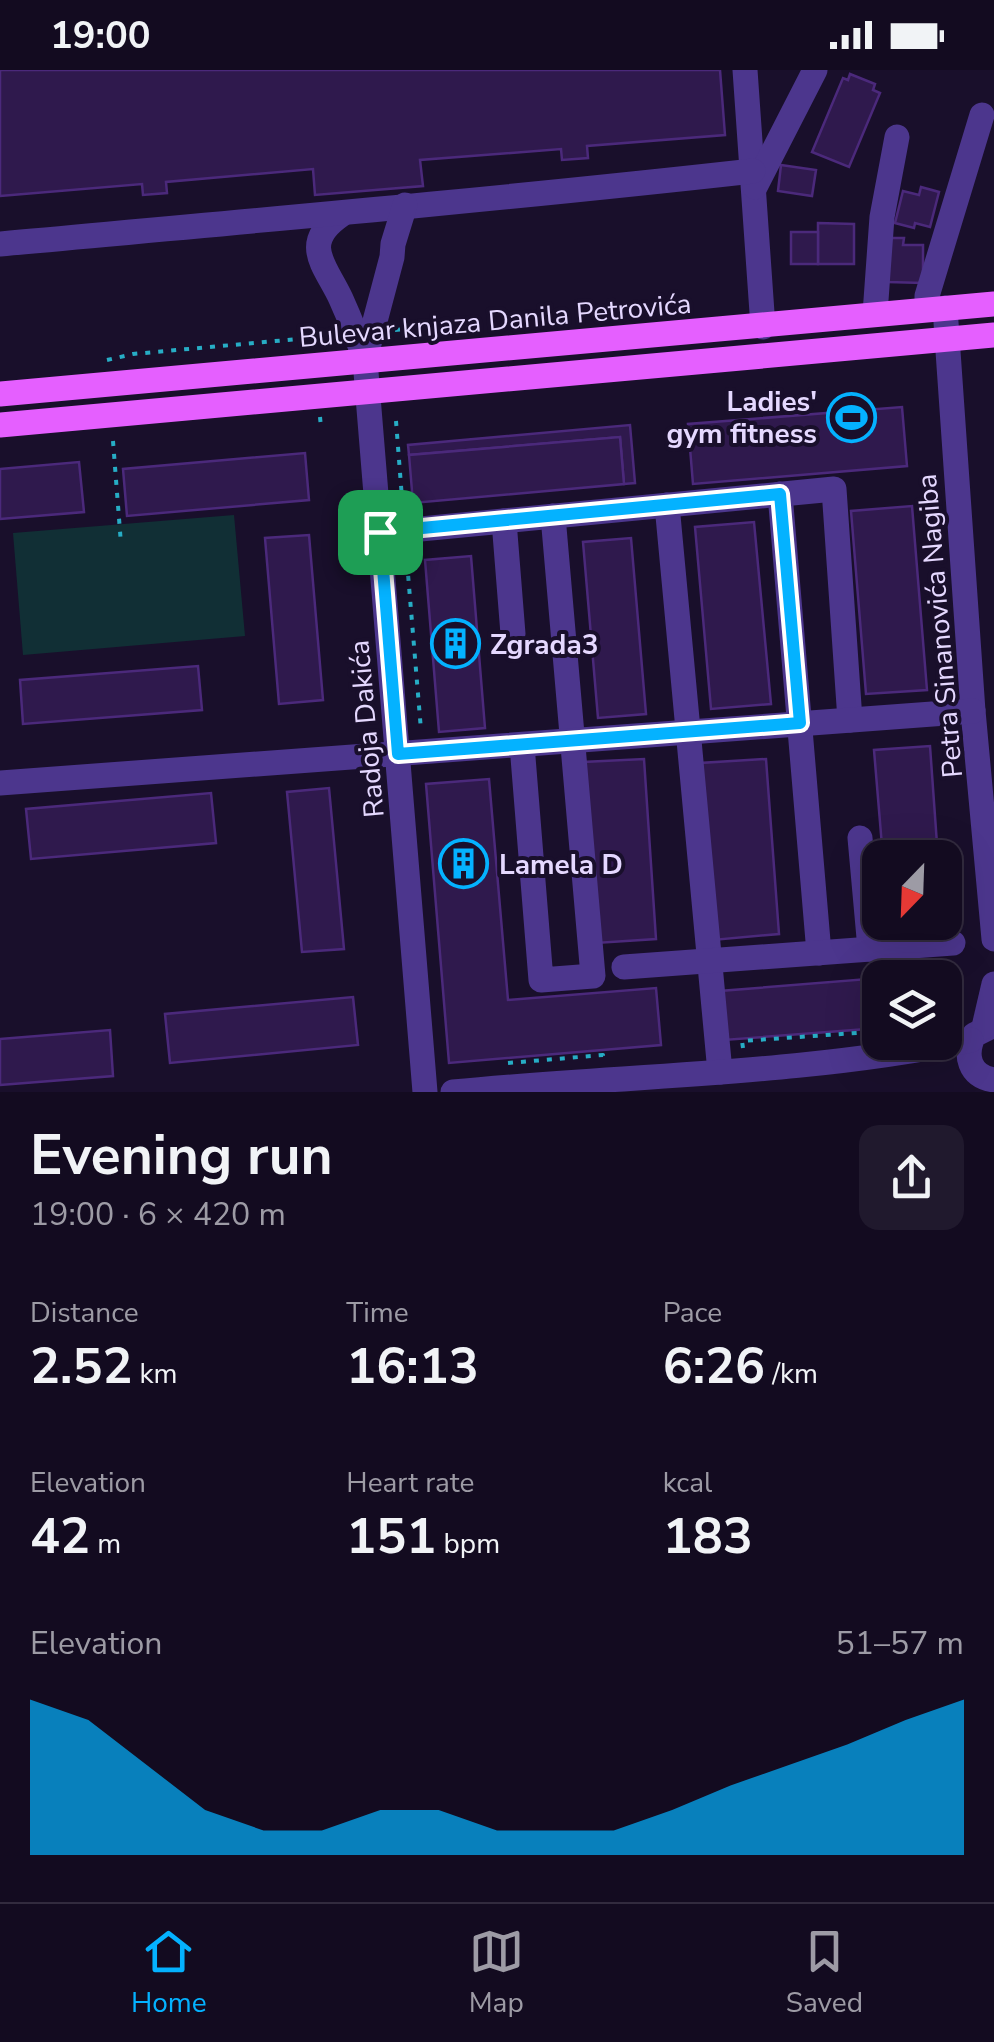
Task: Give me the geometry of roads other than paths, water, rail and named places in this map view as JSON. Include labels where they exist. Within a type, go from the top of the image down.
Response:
[{"type":"main road","name":"Bulevar knjaza Danila Petrovića","points":[[0,394],[994,304]]},
{"type":"main road","points":[[0,425],[994,334]]},
{"type":"street","points":[[745,70],[762,327]]},
{"type":"street","points":[[750,120],[764,70]]},
{"type":"street","points":[[754,179],[815,70]]},
{"type":"street","name":"Petra Sinanovića Nagiba","points":[[982,115],[927,296],[948,339],[973,711],[988,798],[994,939]]},
{"type":"street","points":[[875,314],[882,217],[897,138]]},
{"type":"street","points":[[0,244],[350,214],[405,205],[754,179]]},
{"type":"street","points":[[363,333],[392,256],[405,205]]},
{"type":"street","points":[[318,255],[322,232],[350,214],[381,223],[392,244]]},
{"type":"street","name":"Radoja Dakića","points":[[289,217],[318,255],[363,333],[368,390],[392,531],[411,753],[425,1092]]},
{"type":"street","points":[[392,531],[834,489],[850,720]]},
{"type":"street","points":[[780,494],[819,953]]},
{"type":"street","points":[[667,505],[720,1072]]},
{"type":"street","points":[[522,745],[541,980],[593,976],[554,516]]},
{"type":"street","points":[[504,521],[513,634]]},
{"type":"street","points":[[0,783],[973,711]]},
{"type":"street","points":[[860,838],[870,949]]},
{"type":"street","points":[[624,968],[953,943]]},
{"type":"street","points":[[453,1092],[720,1072],[908,1052],[984,1058],[994,984]]},
{"type":"place","name":"Ladies' gym fitness","points":[[852,417]]},
{"type":"place","name":"Zgrada3","points":[[455,644]]},
{"type":"place","name":"Lamela D","points":[[464,864]]}]
